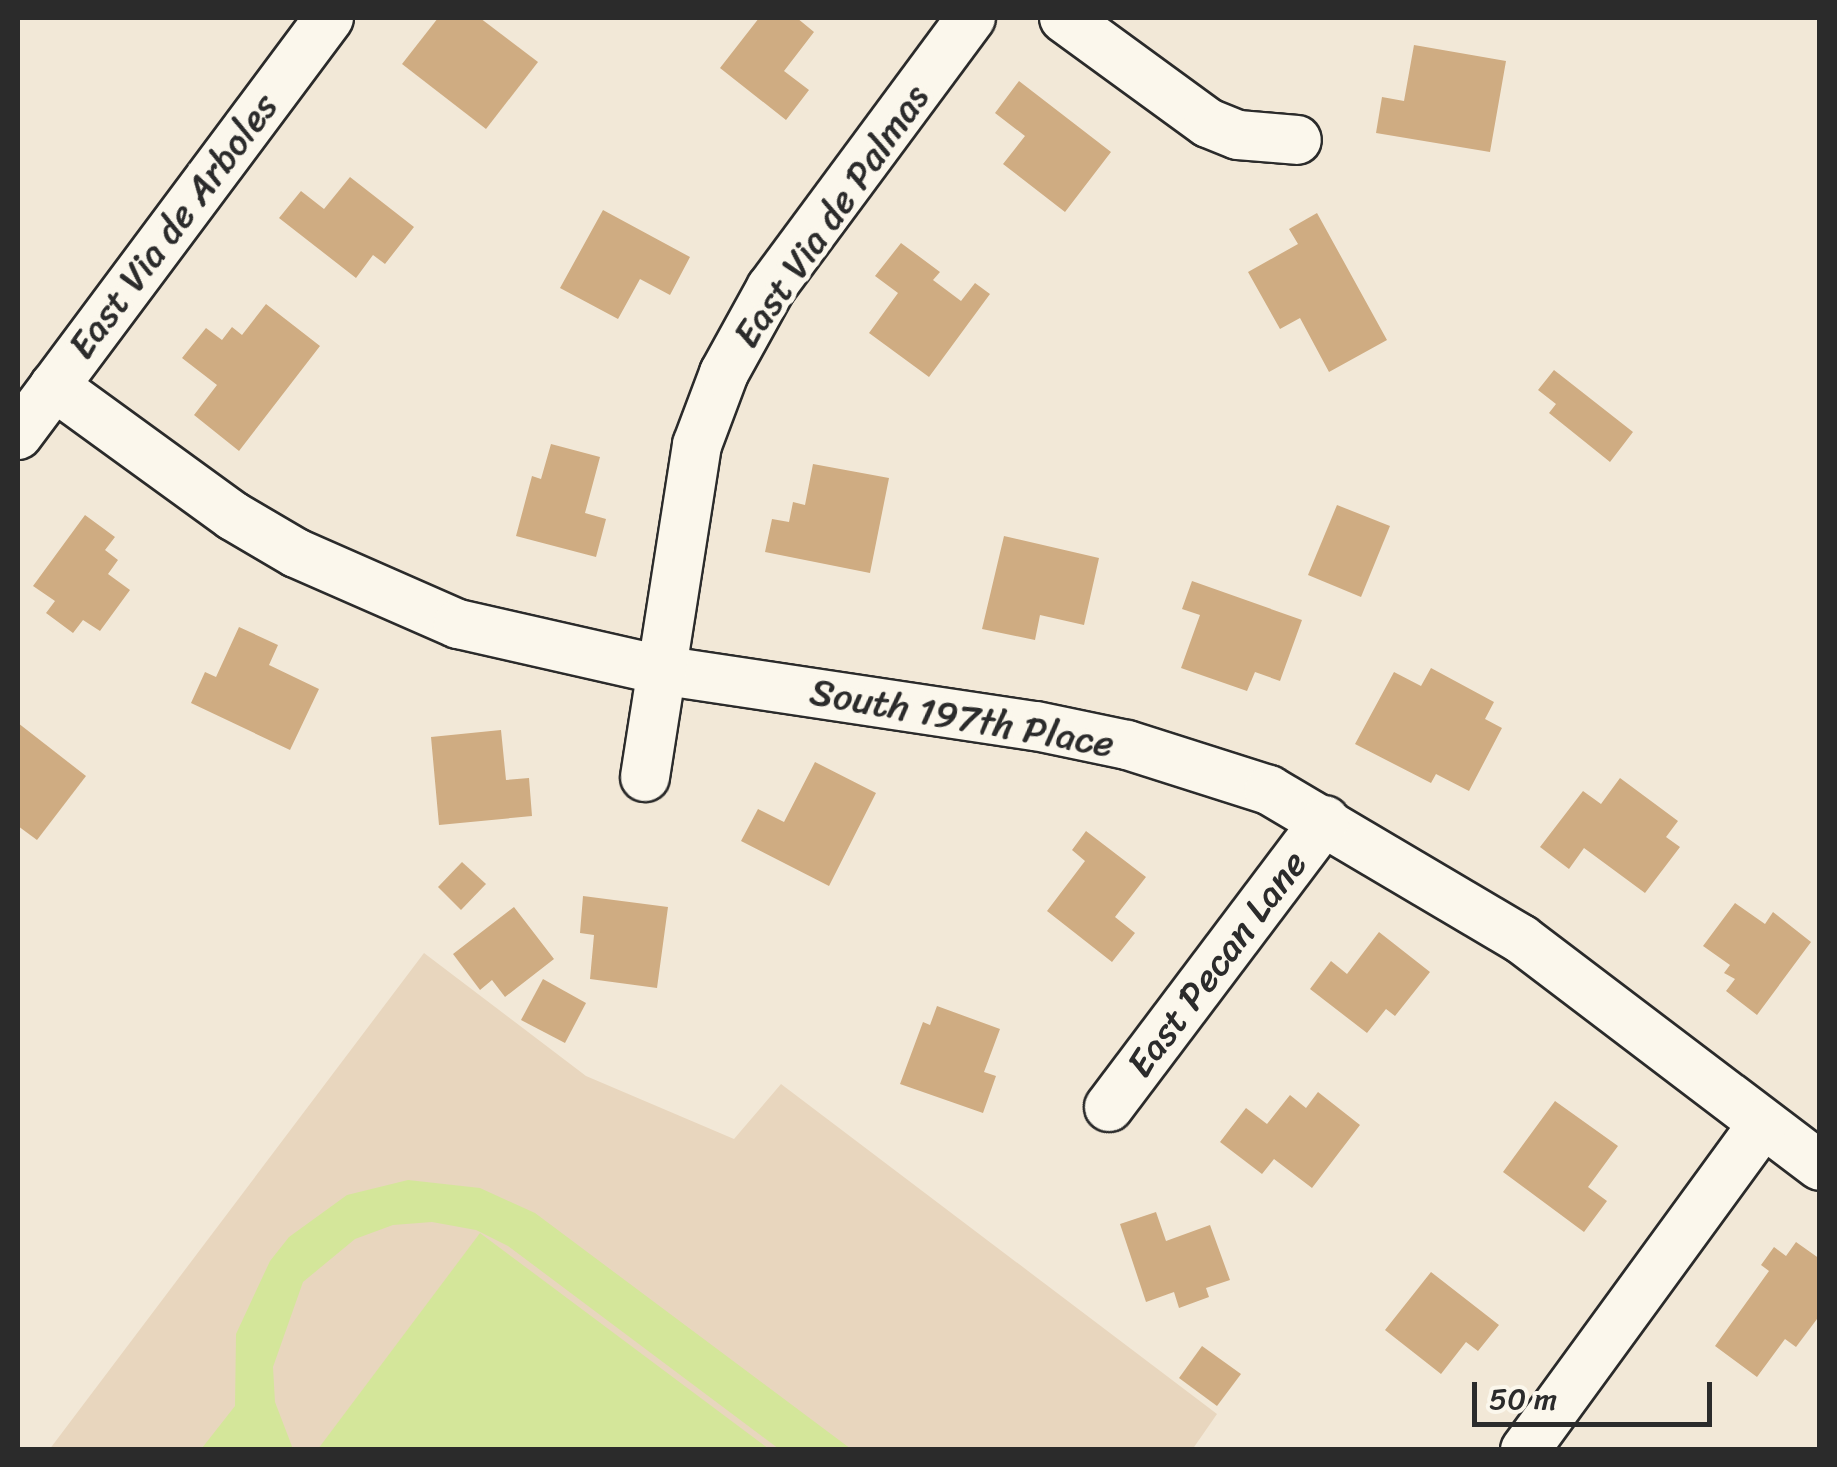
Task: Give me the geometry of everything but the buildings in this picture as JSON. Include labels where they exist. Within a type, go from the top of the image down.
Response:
[{"type":"street","name":"East Via de Arboles","points":[[18,435],[328,18]]},
{"type":"street","name":"East Via de Palmas","points":[[645,777],[697,446],[724,373],[772,288],[971,18]]},
{"type":"street","points":[[1064,18],[1208,124],[1238,135],[1297,140]]},
{"type":"street","name":"South 197th Place","points":[[54,386],[233,516],[296,553],[458,624],[660,670],[1127,745],[1269,790],[1522,940],[1820,1166]]},
{"type":"street","name":"East Pecan Lane","points":[[1109,1108],[1325,820]]},
{"type":"street","points":[[1525,1450],[1763,1124]]},
{"type":"shaded area","points":[[424,953],[586,1076],[734,1139],[781,1084],[1217,1414],[1192,1450],[49,1450]]},
{"type":"green space","points":[[408,1180],[480,1188],[535,1213],[851,1449],[779,1449],[508,1246],[476,1230],[432,1222],[393,1225],[355,1239],[303,1282],[273,1367],[275,1402],[293,1449],[202,1448],[235,1406],[236,1334],[270,1261],[289,1237],[347,1195]]},
{"type":"green space","points":[[480,1233],[769,1449],[318,1449]]}]
